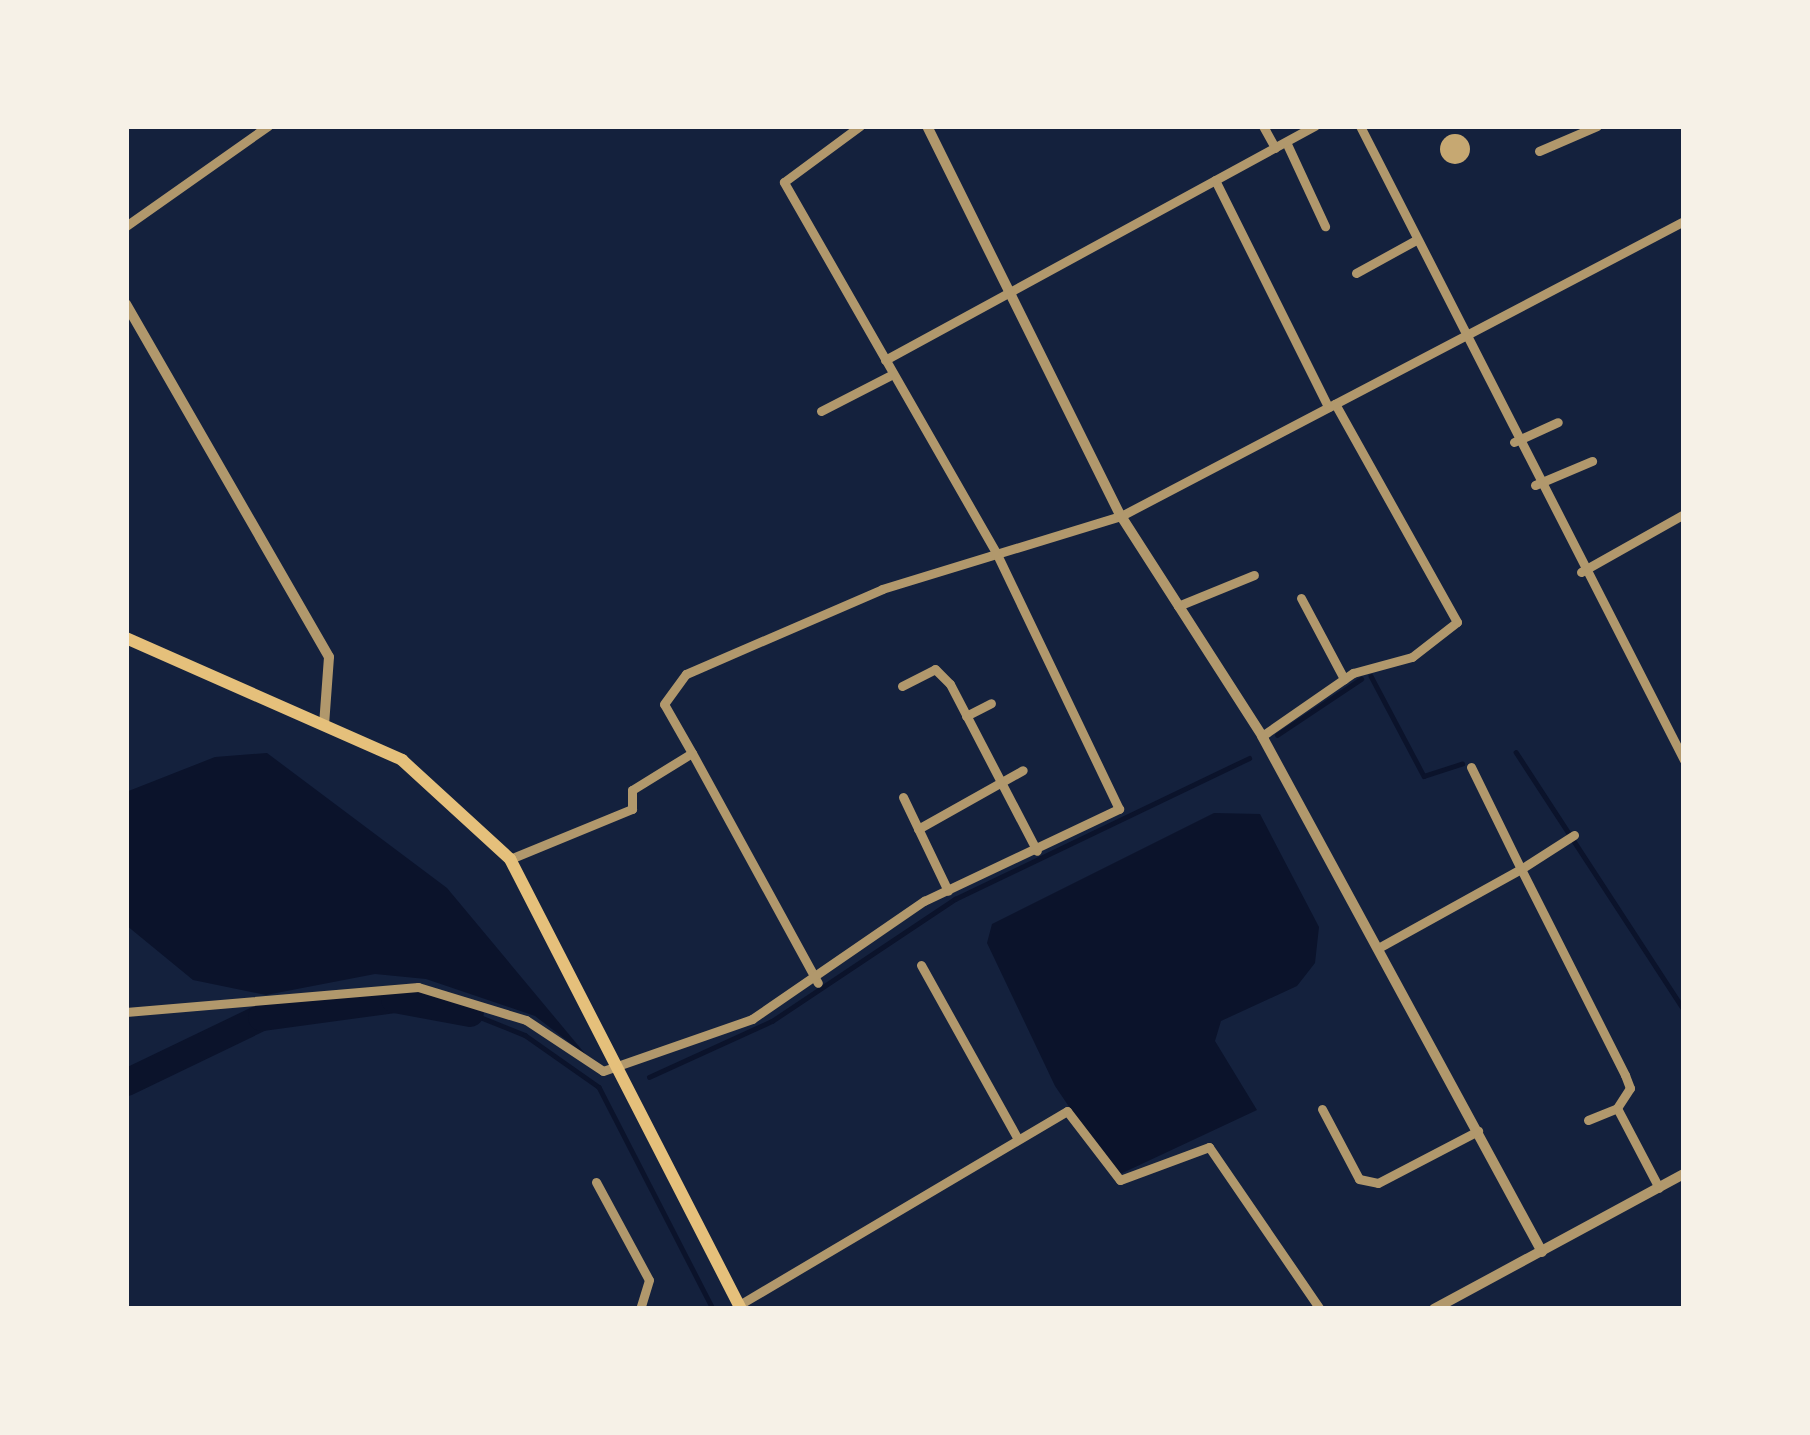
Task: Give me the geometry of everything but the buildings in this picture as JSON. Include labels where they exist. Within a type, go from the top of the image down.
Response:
[{"type":"main road","points":[[126,638],[403,760],[510,859],[624,1066],[740,1307]]},
{"type":"street","points":[[126,226],[268,126]]},
{"type":"street","points":[[126,1012],[418,987],[526,1020],[603,1071],[818,983],[948,891],[1119,809],[998,556],[784,182],[860,126]]},
{"type":"street","points":[[927,126],[1005,295],[1121,516],[1262,736],[1542,1252]]},
{"type":"street","points":[[1263,126],[1275,148]]},
{"type":"street","points":[[886,360],[1315,126]]},
{"type":"street","points":[[1360,126],[1535,485],[1684,760]]},
{"type":"street","points":[[1539,152],[1577,130],[1597,126]]},
{"type":"street","points":[[1286,142],[1325,226]]},
{"type":"street","points":[[1215,180],[1331,405],[1457,622],[1412,657],[1344,679],[1262,736]]},
{"type":"street","points":[[818,983],[664,704],[686,674],[882,589],[1121,516],[1684,220]]},
{"type":"street","points":[[1356,272],[1416,240]]},
{"type":"street","points":[[126,304],[329,657],[324,725]]},
{"type":"street","points":[[821,411],[893,374]]},
{"type":"street","points":[[1514,442],[1558,422]]},
{"type":"street","points":[[1535,485],[1592,461]]},
{"type":"street","points":[[1581,572],[1684,514]]},
{"type":"street","points":[[1178,606],[1254,575]]},
{"type":"street","points":[[1301,598],[1344,679]]},
{"type":"street","points":[[902,686],[935,668],[966,716],[1037,851]]},
{"type":"street","points":[[966,716],[991,703]]},
{"type":"street","points":[[510,859],[632,809],[632,790],[692,753]]},
{"type":"street","points":[[1471,767],[1630,1088],[1617,1108],[1588,1120]]},
{"type":"street","points":[[918,829],[1023,770]]},
{"type":"street","points":[[903,797],[948,891]]},
{"type":"street","points":[[1380,947],[1571,838]]},
{"type":"street","points":[[921,965],[1018,1139]]},
{"type":"street","points":[[1617,1108],[1659,1188]]},
{"type":"street","points":[[1322,1109],[1359,1179],[1378,1183],[1479,1131]]},
{"type":"street","points":[[740,1307],[1066,1111],[1120,1180],[1209,1147],[1320,1309]]},
{"type":"street","points":[[1435,1309],[1684,1174]]},
{"type":"street","points":[[596,1183],[649,1280],[640,1309]]},
{"type":"water","points":[[267,753],[447,888],[587,1056],[535,1016],[426,979],[375,974],[266,995],[193,980],[126,925],[126,792],[215,757]]},
{"type":"water","points":[[1214,813],[1260,814],[1319,927],[1315,963],[1297,986],[1221,1021],[1215,1041],[1257,1110],[1116,1176],[1055,1086],[987,943],[992,924]]},
{"type":"waterway","points":[[1371,676],[1424,776],[1462,764]]},
{"type":"waterway","points":[[1277,735],[1361,679]]},
{"type":"waterway","points":[[1516,752],[1684,1010]]},
{"type":"waterway","points":[[649,1077],[772,1021],[955,899],[1249,758]]},
{"type":"waterway","points":[[126,1082],[261,1017],[394,999],[470,1013]]},
{"type":"waterway","points":[[470,1013],[525,1035],[599,1087],[713,1309]]}]
